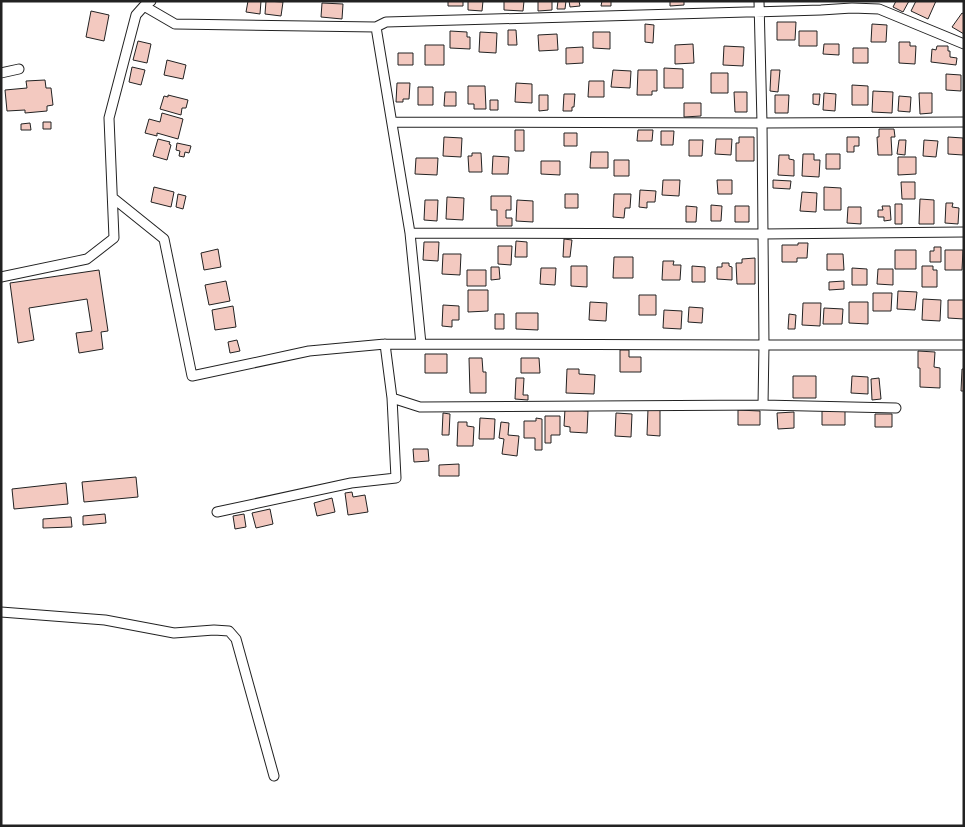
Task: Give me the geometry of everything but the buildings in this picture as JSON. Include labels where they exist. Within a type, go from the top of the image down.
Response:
[{"type":"street","points":[[759,1],[762,124],[763,405]]},
{"type":"street","points":[[1,277],[87,259],[114,238],[109,118],[136,15],[148,4],[176,24],[376,27],[386,22],[852,8],[879,9],[964,44]]},
{"type":"street","points":[[376,27],[410,233],[421,344]]},
{"type":"street","points":[[1,73],[19,69]]},
{"type":"street","points":[[392,122],[762,124],[964,122]]},
{"type":"street","points":[[113,198],[164,240],[192,376],[309,350],[385,344],[964,345]]},
{"type":"street","points":[[410,233],[763,234],[964,232]]},
{"type":"street","points":[[217,512],[351,483],[396,478],[392,398],[385,344]]},
{"type":"street","points":[[392,398],[420,407],[763,405],[896,408]]},
{"type":"street","points":[[1,612],[105,620],[174,633],[214,630],[229,631],[236,640],[274,776]]}]
